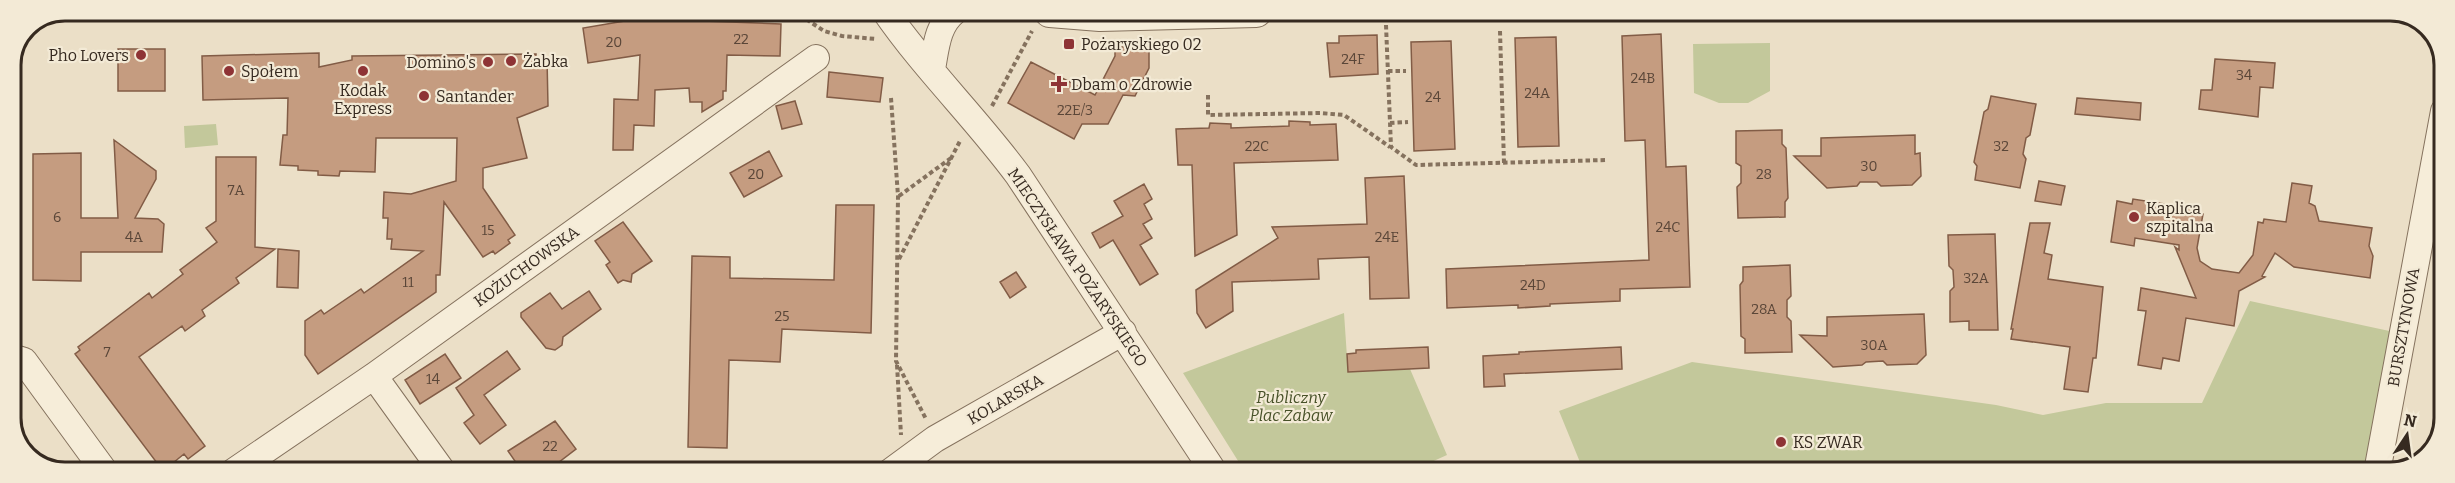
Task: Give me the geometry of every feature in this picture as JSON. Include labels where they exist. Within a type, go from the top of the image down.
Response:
[{"type":"street","name":"MIECZYSŁAWA POŻARYSKIEGO","points":[[892,21],[1011,167],[1208,462]]},
{"type":"street","points":[[932,69],[941,27],[945,21]]},
{"type":"street","name":"KOŻUCHOWSKA","points":[[248,462],[374,376],[816,58]]},
{"type":"street","name":"BURSZTYNOWA","points":[[2379,462],[2434,165]]},
{"type":"street","name":"KOLARSKA","points":[[904,462],[935,439],[1123,332]]},
{"type":"street","points":[[21,360],[24,361],[98,462]]},
{"type":"street","points":[[374,376],[436,462]]},
{"type":"path","points":[[809,21],[824,31],[842,36],[873,37],[888,49],[902,35]]},
{"type":"path","points":[[984,98],[991,107],[1040,21]]},
{"type":"path","points":[[1386,25],[1391,147]]},
{"type":"path","points":[[1500,32],[1504,163]]},
{"type":"path","points":[[1388,71],[1407,71]]},
{"type":"path","points":[[1208,95],[1208,115],[1320,113],[1344,115],[1416,165],[1607,160]]},
{"type":"path","points":[[891,98],[898,196],[897,462]]},
{"type":"path","points":[[1390,123],[1408,122]]},
{"type":"path","points":[[898,261],[964,135]]},
{"type":"path","points":[[898,196],[952,158]]},
{"type":"path","points":[[896,362],[935,439]]},
{"type":"green space","points":[[1770,43],[1770,91],[1748,103],[1719,103],[1694,93],[1693,44]]},
{"type":"green space","points":[[216,124],[218,145],[185,148],[184,126]]},
{"type":"green space","points":[[2250,301],[2394,332],[2371,462],[1580,462],[1559,411],[1692,362],[1996,405],[2043,415],[2106,403],[2202,403]]},
{"type":"green space","name":"Publiczny Plac Zabaw","points":[[1344,313],[1348,372],[1410,369],[1447,455],[1431,462],[1239,462],[1183,373]]},
{"type":"building","points":[[624,21],[781,24],[780,56],[727,55],[726,91],[723,91],[723,99],[702,112],[702,102],[690,102],[689,88],[655,90],[654,126],[634,125],[633,150],[613,150],[614,99],[638,100],[640,55],[588,63],[583,28]]},
{"type":"building","points":[[1661,34],[1666,167],[1686,166],[1690,287],[1620,289],[1620,301],[1518,308],[1518,305],[1447,308],[1446,269],[1649,260],[1645,140],[1625,141],[1622,36]]},
{"type":"building","points":[[1377,35],[1378,74],[1330,77],[1327,43],[1339,43],[1339,36]]},
{"type":"building","points":[[1556,37],[1559,146],[1518,147],[1515,38]]},
{"type":"building","points":[[1451,41],[1455,149],[1414,151],[1411,42]]},
{"type":"building","points":[[1115,47],[1149,47],[1149,68],[1135,96],[1123,95],[1108,124],[1082,124],[1074,139],[1008,103],[1031,62],[1095,95],[1115,56]]},
{"type":"building","points":[[118,49],[165,49],[165,91],[118,91]]},
{"type":"building","points":[[319,53],[319,67],[352,60],[352,56],[536,54],[536,58],[547,58],[548,106],[517,118],[527,158],[483,168],[483,188],[515,235],[508,240],[510,243],[495,254],[493,251],[483,257],[444,202],[440,275],[436,275],[436,292],[318,374],[305,355],[305,321],[321,310],[324,314],[361,289],[364,293],[423,251],[391,249],[392,239],[387,239],[388,218],[383,218],[384,192],[411,194],[456,181],[457,138],[376,138],[375,172],[340,171],[339,176],[318,175],[318,171],[298,170],[298,166],[280,165],[283,135],[287,135],[288,98],[203,100],[202,56]]},
{"type":"building","points":[[2215,59],[2275,63],[2273,88],[2260,87],[2258,117],[2199,109],[2201,90],[2212,90]]},
{"type":"building","points":[[829,72],[883,78],[880,102],[827,97]]},
{"type":"building","points":[[1991,96],[2036,104],[2030,135],[2026,138],[2023,154],[2026,159],[2020,188],[1975,180],[1977,166],[1974,162],[1984,112],[1988,109]]},
{"type":"building","points":[[2077,98],[2141,103],[2140,120],[2075,114]]},
{"type":"building","points":[[795,101],[802,124],[782,129],[776,106]]},
{"type":"building","points":[[1289,121],[1310,122],[1310,125],[1336,124],[1338,160],[1234,163],[1237,235],[1195,256],[1192,165],[1178,165],[1176,129],[1209,128],[1210,123],[1231,124],[1231,128],[1289,126]]},
{"type":"building","points":[[1782,130],[1782,144],[1786,148],[1788,198],[1785,202],[1785,217],[1738,218],[1737,187],[1741,183],[1741,166],[1736,163],[1736,131]]},
{"type":"building","points":[[1915,135],[1915,154],[1920,153],[1921,176],[1912,185],[1881,186],[1877,182],[1860,182],[1857,186],[1827,188],[1794,156],[1821,156],[1821,138]]},
{"type":"building","points":[[114,140],[156,171],[156,179],[135,218],[158,219],[164,224],[162,252],[81,252],[81,281],[33,280],[33,154],[81,153],[81,218],[118,218]]},
{"type":"building","points":[[769,151],[782,176],[744,197],[730,173]]},
{"type":"building","points":[[216,157],[256,157],[255,247],[275,249],[236,278],[239,283],[202,310],[205,316],[185,331],[182,326],[139,357],[205,446],[188,459],[184,454],[174,462],[156,462],[75,354],[80,350],[78,347],[149,293],[152,298],[183,274],[180,270],[217,242],[206,228],[216,221]]},
{"type":"building","points":[[1404,176],[1409,298],[1370,299],[1369,257],[1318,259],[1319,279],[1232,282],[1233,311],[1206,328],[1197,313],[1196,290],[1278,238],[1272,227],[1367,224],[1365,178]]},
{"type":"building","points":[[2039,181],[2065,186],[2061,205],[2035,201]]},
{"type":"building","points":[[2292,183],[2312,186],[2309,203],[2315,206],[2319,221],[2372,228],[2369,246],[2373,256],[2370,278],[2294,267],[2275,253],[2262,276],[2265,277],[2239,291],[2234,326],[2186,318],[2179,361],[2163,358],[2161,369],[2138,365],[2146,311],[2138,310],[2141,288],[2196,298],[2175,247],[2179,250],[2179,245],[2135,238],[2134,246],[2111,242],[2117,201],[2132,204],[2133,199],[2198,209],[2197,213],[2203,214],[2197,248],[2200,261],[2212,269],[2239,273],[2253,255],[2258,222],[2263,223],[2264,219],[2286,222]]},
{"type":"building","points":[[1144,184],[1152,199],[1144,204],[1152,219],[1143,224],[1152,238],[1140,245],[1158,274],[1140,285],[1113,240],[1100,248],[1092,233],[1123,216],[1114,201]]},
{"type":"building","points":[[836,205],[874,205],[871,333],[782,329],[780,362],[729,360],[727,448],[688,447],[692,256],[730,257],[730,278],[834,280]]},
{"type":"building","points":[[623,222],[652,261],[632,274],[631,282],[623,280],[618,283],[606,265],[610,262],[595,241]]},
{"type":"building","points":[[2030,223],[2050,223],[2044,253],[2052,255],[2048,279],[2103,287],[2096,358],[2093,358],[2088,392],[2064,389],[2070,347],[2011,339]]},
{"type":"building","points":[[1995,234],[1998,330],[1969,330],[1969,321],[1950,322],[1950,291],[1954,287],[1953,270],[1949,266],[1948,235]]},
{"type":"building","points":[[278,249],[299,251],[298,288],[277,287]]},
{"type":"building","points":[[1790,265],[1791,296],[1787,300],[1787,317],[1791,321],[1792,352],[1745,353],[1745,339],[1741,336],[1740,285],[1743,281],[1743,267]]},
{"type":"building","points":[[1016,272],[1026,287],[1010,298],[1000,282]]},
{"type":"building","points":[[589,291],[601,309],[563,337],[562,345],[555,350],[546,348],[521,317],[521,313],[550,293],[562,309]]},
{"type":"building","points":[[1924,314],[1926,355],[1917,364],[1887,365],[1883,361],[1833,367],[1800,335],[1827,336],[1827,317]]},
{"type":"building","points":[[1428,347],[1429,368],[1348,372],[1347,354],[1356,353],[1356,350]]},
{"type":"building","points":[[1621,347],[1622,369],[1504,374],[1505,386],[1484,387],[1483,356]]},
{"type":"building","points":[[507,351],[520,369],[484,395],[506,425],[480,444],[464,423],[474,415],[456,388]]},
{"type":"building","points":[[445,354],[461,378],[420,404],[405,380]]},
{"type":"building","points":[[555,421],[576,449],[559,462],[514,462],[508,451]]},
{"type":"place","name":"Pożaryskiego 02","points":[[1069,44]]},
{"type":"place","name":"Pho Lovers","points":[[141,55]]},
{"type":"place","name":"Żabka","points":[[511,61]]},
{"type":"place","name":"Domino's","points":[[488,62]]},
{"type":"place","name":"Społem","points":[[229,71]]},
{"type":"place","name":"Kodak Express","points":[[363,71]]},
{"type":"place","name":"Dbam o Zdrowie","points":[[1059,84]]},
{"type":"place","name":"Santander","points":[[424,96]]},
{"type":"place","name":"Kaplica szpitalna","points":[[2134,217]]},
{"type":"place","name":"KS ZWAR","points":[[1781,442]]}]
